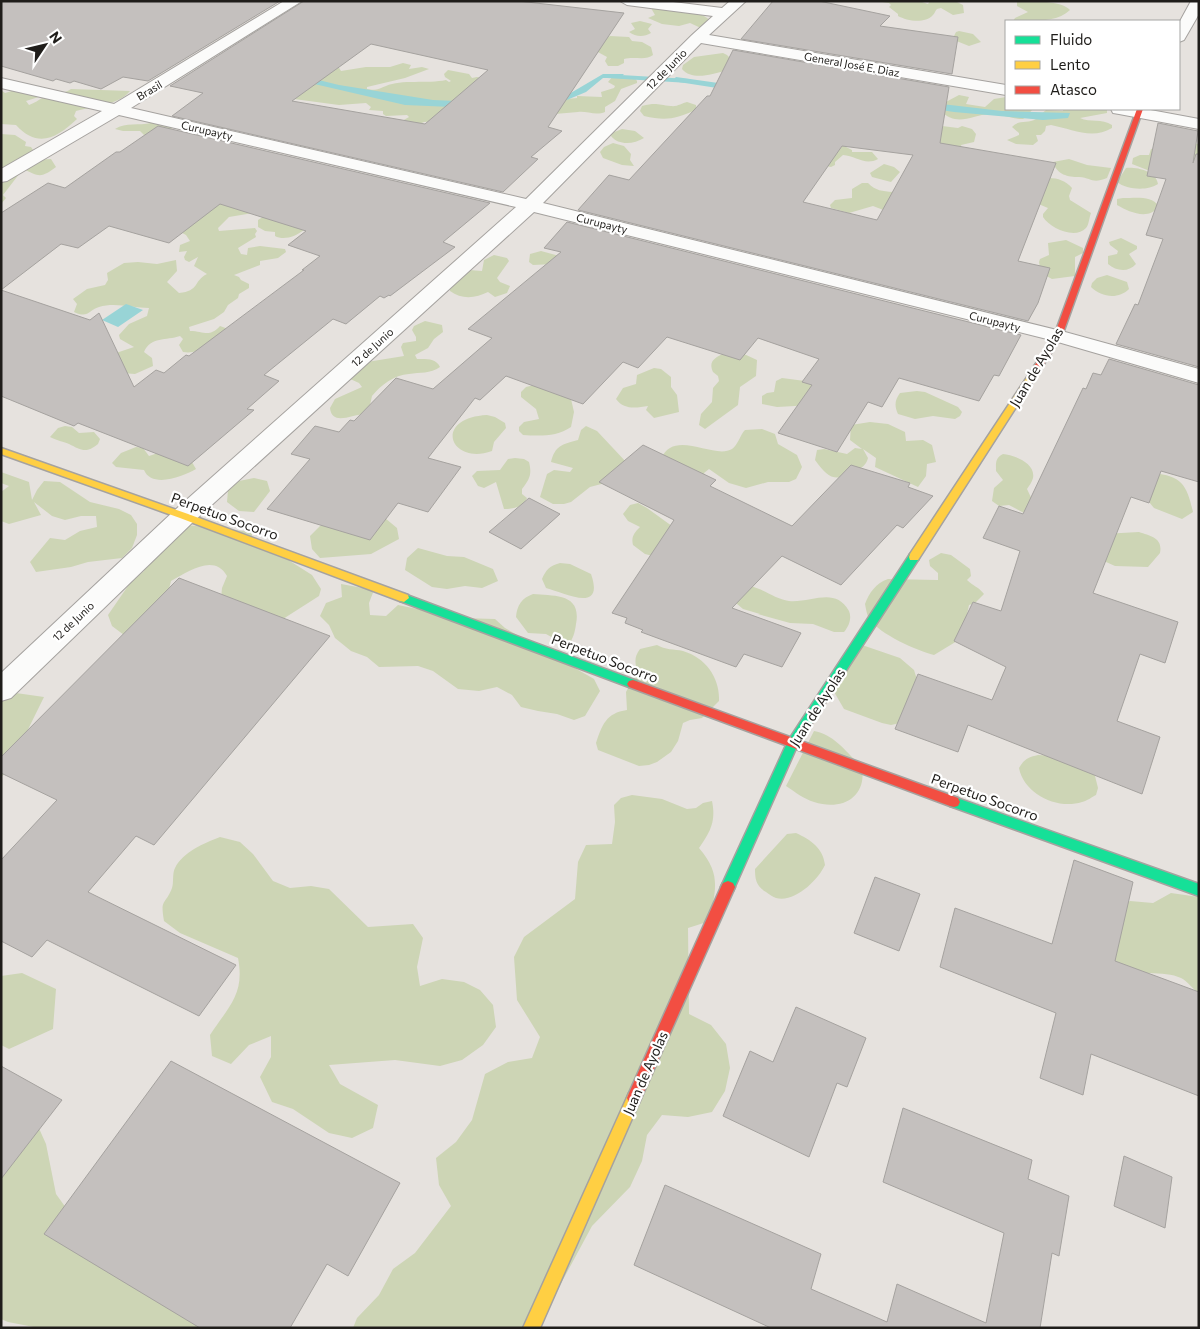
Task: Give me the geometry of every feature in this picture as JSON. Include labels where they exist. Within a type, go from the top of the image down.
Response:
[{"type":"street","name":"Brasil","points":[[1,177],[118,110],[296,1]]},
{"type":"street","points":[[627,1],[726,13]]},
{"type":"street","name":"12 de Junio","points":[[1,690],[184,516],[530,205],[697,38],[739,1]]},
{"type":"street","points":[[1180,35],[1198,1]]},
{"type":"street","name":"General José E. Diaz","points":[[697,38],[1005,90]]},
{"type":"street","name":"Curupayty","points":[[1,83],[530,205],[1058,336],[1199,376]]},
{"type":"street","points":[[1140,110],[1199,124]]},
{"type":"street","name":"Juan de Ayolas","points":[[531,1328],[792,744],[1058,336],[1140,110]]},
{"type":"street","name":"Perpetuo Socorro","points":[[1,451],[184,516],[792,744],[1199,890]]},
{"type":"green space","points":[[876,1],[919,1],[928,4],[930,1],[955,1],[963,5],[964,13],[953,15],[941,8],[937,9],[930,18],[925,20],[911,20],[898,16],[889,7],[891,5],[889,3]]},
{"type":"green space","points":[[1017,1],[1037,1],[1060,4],[1070,10],[1051,19],[1014,20],[1028,12],[1017,6]]},
{"type":"green space","points":[[651,8],[675,9],[701,14],[711,23],[703,29],[690,23],[679,26],[662,24],[648,18],[655,15]]},
{"type":"green space","points":[[640,21],[652,24],[648,29],[651,33],[640,36],[629,32],[635,29],[631,23]]},
{"type":"green space","points":[[956,32],[973,34],[981,42],[969,46],[954,40]]},
{"type":"green space","points":[[610,36],[629,37],[632,41],[642,42],[651,47],[653,55],[647,58],[624,59],[624,63],[618,66],[608,66],[605,61],[607,57],[596,51],[604,40]]},
{"type":"green space","points":[[723,53],[731,59],[724,71],[697,76],[686,73],[682,69],[683,65],[694,57]]},
{"type":"green space","points":[[403,63],[411,65],[409,69],[422,67],[429,69],[405,78],[367,87],[367,89],[373,90],[399,83],[446,80],[449,82],[451,81],[444,74],[448,70],[469,74],[472,78],[477,77],[567,99],[577,98],[577,96],[602,97],[601,92],[614,88],[615,86],[608,82],[613,76],[634,77],[637,83],[621,89],[615,101],[605,107],[605,112],[602,113],[578,112],[424,122],[415,126],[402,121],[409,117],[407,115],[386,116],[383,114],[383,111],[369,110],[371,107],[366,103],[339,105],[294,99],[338,66],[341,71],[366,67],[390,67]]},
{"type":"green space","points":[[71,89],[130,91],[125,96],[112,102],[76,111],[74,116],[77,119],[55,136],[40,139],[32,137],[16,125],[1,124],[1,90],[5,93],[15,90],[45,95],[26,101],[29,105],[47,96]]},
{"type":"green space","points":[[959,95],[969,97],[966,104],[985,107],[994,99],[1005,97],[1005,110],[1032,110],[1023,119],[991,114],[958,119],[952,118],[939,110],[944,103]]},
{"type":"green space","points":[[687,102],[696,105],[696,110],[676,117],[665,119],[652,118],[644,116],[640,111],[642,106],[647,105],[673,106]]},
{"type":"green space","points":[[1046,110],[1107,110],[1107,113],[1080,118],[1108,123],[1112,125],[1112,128],[1097,133],[1089,133],[1051,125],[1046,126],[1045,131],[1041,135],[1036,135],[1038,141],[1033,145],[1016,144],[1007,140],[1019,135],[1012,127],[1015,125],[1033,120]]},
{"type":"green space","points":[[163,123],[172,128],[170,131],[144,135],[140,131],[115,129],[128,125]]},
{"type":"green space","points":[[926,124],[958,128],[962,126],[972,129],[976,134],[974,142],[961,145],[962,150],[943,156]]},
{"type":"green space","points":[[622,129],[635,131],[644,138],[636,142],[622,143],[611,136],[612,133]]},
{"type":"green space","points":[[1,134],[15,135],[26,142],[25,146],[31,147],[38,157],[35,160],[51,159],[56,167],[43,175],[23,169],[3,195],[6,198],[1,204]]},
{"type":"green space","points":[[613,143],[624,146],[631,154],[630,160],[634,166],[622,165],[603,158],[600,152],[604,147]]},
{"type":"green space","points":[[838,143],[852,150],[852,152],[872,152],[878,159],[865,161],[843,155],[835,162],[835,165],[831,167],[826,166]]},
{"type":"green space","points":[[1190,143],[1199,144],[1199,178],[1155,173],[1132,164],[1133,158],[1140,155],[1149,155],[1151,149]]},
{"type":"green space","points":[[1069,159],[1087,165],[1111,168],[1107,178],[1098,181],[1067,176],[1057,170],[1053,162]]},
{"type":"green space","points":[[884,164],[894,167],[900,172],[891,182],[872,177],[870,173]]},
{"type":"green space","points":[[1126,168],[1140,169],[1150,173],[1157,180],[1158,184],[1143,189],[1121,185],[1117,182]]},
{"type":"green space","points":[[1049,178],[1062,180],[1072,188],[1069,196],[1070,200],[1091,213],[1087,227],[1076,233],[1069,233],[1046,221],[1043,214],[1048,208],[1036,203]]},
{"type":"green space","points":[[862,183],[868,183],[879,190],[893,192],[886,211],[873,206],[849,213],[831,208],[830,205],[835,200],[852,198],[852,189]]},
{"type":"green space","points":[[1117,199],[1152,200],[1159,206],[1150,213],[1139,214],[1117,205]]},
{"type":"green space","points":[[218,201],[253,213],[229,217],[218,228],[219,231],[255,228],[257,231],[256,237],[238,248],[241,254],[247,255],[248,248],[260,246],[285,249],[286,252],[278,258],[260,261],[260,265],[234,275],[249,284],[249,288],[239,294],[238,298],[228,305],[224,312],[214,319],[189,327],[190,331],[206,333],[213,332],[220,326],[231,330],[203,349],[190,352],[183,352],[179,345],[183,339],[180,336],[155,341],[144,352],[152,358],[153,366],[135,374],[122,373],[116,353],[134,347],[120,339],[119,335],[129,324],[147,316],[149,308],[118,305],[105,306],[82,315],[74,312],[77,304],[73,299],[87,289],[105,285],[108,280],[107,273],[124,263],[157,264],[176,260],[177,271],[167,282],[179,293],[193,288],[207,274],[194,266],[198,257],[189,262],[184,257],[187,251],[179,252],[180,245],[190,241],[186,235],[175,229]]},
{"type":"green space","points":[[266,215],[304,230],[290,237],[282,238],[275,236],[275,232],[265,231],[258,227],[258,220]]},
{"type":"green space","points":[[1121,238],[1137,246],[1137,249],[1129,254],[1136,264],[1126,270],[1115,268],[1108,264],[1108,256],[1117,254],[1118,251],[1109,242]]},
{"type":"green space","points":[[1066,240],[1083,248],[1083,253],[1075,257],[1075,276],[1052,279],[1041,273],[1040,259],[1049,255],[1048,243]]},
{"type":"green space","points":[[541,251],[563,257],[554,264],[533,265],[529,262],[530,254]]},
{"type":"green space","points":[[494,255],[507,258],[509,261],[497,278],[500,282],[510,286],[507,293],[495,297],[488,292],[479,296],[464,297],[450,291],[449,284],[469,270],[482,271],[484,260]]},
{"type":"green space","points":[[1107,275],[1127,282],[1129,289],[1120,295],[1110,296],[1100,293],[1091,287],[1097,278]]},
{"type":"green space","points":[[425,321],[442,325],[443,332],[434,339],[428,348],[415,355],[417,359],[427,359],[436,362],[440,367],[429,372],[398,376],[388,381],[372,396],[370,405],[364,414],[343,418],[334,417],[330,408],[335,399],[362,387],[359,383],[348,378],[367,362],[404,356],[401,347],[403,343],[416,341],[412,330],[414,326]]},
{"type":"green space","points":[[724,353],[744,354],[757,360],[756,376],[740,387],[738,405],[705,429],[699,425],[701,414],[712,402],[713,388],[719,381],[711,365],[715,358]]},
{"type":"green space","points":[[654,368],[661,369],[671,377],[671,387],[677,395],[679,412],[654,418],[646,410],[648,406],[626,407],[616,399],[623,388],[636,384],[637,375]]},
{"type":"green space","points":[[782,378],[805,381],[828,394],[813,405],[777,407],[762,404],[762,396],[774,392],[776,381]]},
{"type":"green space","points":[[534,385],[571,399],[574,412],[571,427],[560,433],[535,436],[523,435],[519,431],[519,427],[524,422],[539,419],[536,409],[521,397],[521,392],[526,387]]},
{"type":"green space","points":[[925,392],[958,407],[962,412],[960,416],[955,419],[933,416],[915,419],[898,414],[896,403],[900,393]]},
{"type":"green space","points":[[487,415],[505,423],[506,428],[494,442],[492,451],[477,454],[466,452],[457,447],[453,440],[453,432],[459,424],[470,418]]},
{"type":"green space","points":[[870,422],[888,424],[905,432],[906,441],[923,440],[932,445],[936,462],[927,464],[926,476],[918,487],[875,467],[876,458],[863,449],[868,458],[865,465],[842,477],[837,478],[828,475],[815,460],[817,450],[824,449],[847,454],[855,448],[862,449],[850,440],[851,425]]},
{"type":"green space","points":[[586,426],[597,431],[627,463],[605,483],[590,487],[571,502],[553,504],[540,497],[547,474],[554,470],[570,472],[573,468],[551,462],[555,452],[560,446],[578,440],[581,430]]},
{"type":"green space","points":[[72,427],[79,433],[94,432],[100,439],[98,444],[84,450],[50,437],[58,428]]},
{"type":"green space","points":[[762,429],[775,434],[778,444],[797,455],[802,467],[796,479],[789,482],[768,482],[746,488],[729,483],[709,469],[704,473],[708,481],[661,459],[667,450],[675,446],[695,446],[715,451],[732,449],[745,430]]},
{"type":"green space","points":[[136,447],[143,448],[149,456],[164,451],[189,457],[196,469],[184,475],[161,480],[148,476],[144,470],[116,467],[112,463],[121,453]]},
{"type":"green space","points":[[1003,454],[1018,458],[1031,468],[1033,478],[1027,489],[1036,508],[1024,513],[1009,505],[999,506],[992,501],[994,488],[1003,480],[996,471],[996,466],[997,459]]},
{"type":"green space","points":[[508,459],[524,459],[529,462],[530,476],[522,489],[522,494],[527,498],[518,507],[504,509],[496,482],[484,488],[478,486],[472,476],[477,471],[500,470]]},
{"type":"green space","points":[[1,472],[29,482],[32,500],[44,481],[60,482],[90,502],[119,509],[131,515],[137,524],[137,535],[132,548],[122,558],[88,562],[71,567],[36,572],[30,562],[50,538],[65,540],[80,531],[97,527],[96,516],[81,516],[65,520],[52,516],[34,502],[41,515],[9,524],[1,521],[1,492],[9,486],[1,483]]},
{"type":"green space","points":[[1153,473],[1171,477],[1182,484],[1188,495],[1193,512],[1182,519],[1154,508],[1149,502]]},
{"type":"green space","points":[[254,478],[267,481],[270,491],[254,512],[239,511],[227,502],[228,490],[239,481]]},
{"type":"green space","points":[[638,503],[676,529],[676,562],[645,554],[633,545],[632,540],[640,527],[628,521],[623,514],[630,505]]},
{"type":"green space","points":[[340,518],[385,518],[397,528],[399,539],[371,554],[320,558],[312,549],[310,536],[320,526]]},
{"type":"green space","points":[[186,525],[252,532],[252,537],[312,575],[321,589],[319,596],[283,619],[221,599],[222,588],[227,576],[222,569],[215,566],[200,566],[171,581],[166,601],[124,635],[112,626],[108,615],[130,583],[144,571],[147,562]]},
{"type":"green space","points":[[1139,532],[1155,538],[1160,544],[1160,553],[1148,567],[1115,566],[1095,557],[1103,534]]},
{"type":"green space","points":[[418,548],[447,556],[464,557],[493,569],[498,581],[482,588],[465,586],[447,589],[432,587],[405,570],[407,558]]},
{"type":"green space","points":[[941,553],[951,555],[970,569],[971,576],[967,580],[984,594],[975,603],[969,605],[962,638],[934,655],[909,646],[882,631],[869,619],[865,604],[874,589],[888,579],[938,580],[938,573],[930,566],[929,560]]},
{"type":"green space","points":[[560,563],[570,564],[591,574],[594,586],[593,594],[581,598],[546,588],[542,579],[545,573],[551,567]]},
{"type":"green space","points":[[341,584],[374,590],[369,603],[370,615],[386,616],[398,605],[461,618],[495,619],[505,628],[594,679],[600,691],[585,716],[574,720],[557,714],[521,707],[512,695],[497,687],[479,691],[458,689],[433,671],[418,666],[379,667],[367,657],[351,651],[335,638],[329,625],[320,616],[326,603],[342,597]]},
{"type":"green space","points":[[750,586],[789,601],[822,597],[837,599],[849,611],[849,625],[844,632],[834,632],[813,624],[790,623],[743,609],[730,598]]},
{"type":"green space","points":[[533,594],[557,596],[571,601],[577,614],[576,627],[568,646],[546,634],[528,633],[516,617],[521,602]]},
{"type":"green space","points":[[657,645],[691,654],[705,664],[717,684],[719,701],[702,718],[683,723],[678,741],[671,752],[657,762],[639,766],[598,750],[596,743],[606,721],[614,714],[627,710],[626,692],[637,671],[636,660],[638,652],[640,649]]},
{"type":"green space","points":[[862,645],[900,658],[914,670],[919,686],[900,723],[891,725],[882,723],[844,709],[833,690]]},
{"type":"green space","points":[[9,692],[44,697],[7,772],[1,777],[1,694]]},
{"type":"green space","points":[[814,731],[834,740],[862,767],[860,787],[850,800],[834,805],[814,802],[786,786]]},
{"type":"green space","points":[[1038,755],[1056,756],[1094,772],[1098,788],[1096,795],[1088,800],[1072,804],[1052,802],[1043,798],[1027,785],[1019,768],[1027,759]]},
{"type":"green space","points":[[632,795],[662,799],[687,809],[696,808],[703,803],[712,801],[713,820],[707,836],[699,848],[711,866],[714,875],[715,891],[710,921],[688,928],[689,1014],[711,1025],[726,1044],[730,1068],[725,1091],[712,1112],[688,1117],[662,1115],[647,1135],[642,1161],[630,1187],[592,1226],[537,1328],[353,1328],[357,1318],[379,1295],[393,1269],[415,1253],[451,1206],[439,1185],[436,1158],[456,1142],[472,1120],[485,1074],[508,1062],[532,1058],[540,1037],[517,1000],[514,957],[524,937],[575,899],[578,862],[586,845],[612,844],[615,822],[614,805],[621,798]]},
{"type":"green space","points":[[796,833],[819,849],[825,865],[817,877],[798,894],[783,899],[776,898],[758,885],[755,869],[787,834]]},
{"type":"green space","points":[[220,837],[240,842],[253,854],[273,881],[290,888],[311,886],[329,889],[368,927],[413,924],[423,938],[417,967],[420,986],[442,979],[464,982],[480,990],[493,1005],[496,1027],[483,1045],[462,1060],[440,1066],[395,1060],[329,1065],[340,1084],[378,1105],[373,1128],[352,1138],[329,1133],[293,1109],[272,1102],[260,1077],[271,1057],[271,1036],[249,1045],[231,1064],[212,1056],[210,1035],[234,999],[237,991],[240,970],[238,958],[180,933],[164,921],[163,905],[172,888],[174,870],[183,857],[194,849]]},
{"type":"green space","points":[[1171,893],[1199,897],[1199,994],[1181,978],[1166,974],[1115,969],[1113,923],[1121,906],[1130,901],[1153,903]]},
{"type":"green space","points":[[22,973],[56,989],[53,1029],[9,1049],[1,1045],[1,976]]},
{"type":"green space","points":[[1,1108],[37,1124],[46,1144],[56,1194],[102,1258],[226,1328],[39,1328],[1,1319]]},
{"type":"water","points":[[220,56],[339,85],[433,100],[528,104],[569,94],[603,74],[624,74],[620,78],[603,78],[586,92],[562,102],[524,110],[405,105],[211,60]]},
{"type":"water","points":[[676,77],[825,98],[907,100],[1002,111],[1070,113],[1068,118],[1043,120],[954,112],[882,101],[802,101],[672,81]]},
{"type":"water","points":[[126,304],[143,310],[118,327],[102,320]]},
{"type":"building","points":[[1,1],[280,1],[148,81],[123,77],[101,89],[74,81],[70,83],[56,79],[53,81],[1,66]]},
{"type":"building","points":[[304,1],[518,1],[624,13],[548,127],[562,131],[531,157],[538,159],[503,192],[172,116],[203,93],[170,86]],"holes":[[[371,44],[488,70],[425,124],[292,101]]]},
{"type":"building","points":[[773,1],[819,1],[890,16],[880,26],[958,37],[952,74],[741,39]]},
{"type":"building","points":[[733,50],[949,87],[940,143],[1056,163],[1018,261],[1050,268],[1038,303],[1028,321],[578,210],[609,175],[629,180],[707,96],[710,96]],"holes":[[[842,146],[913,155],[877,220],[803,202]]]},
{"type":"building","points":[[1158,123],[1198,131],[1193,163],[1196,154],[1199,154],[1199,367],[1116,344],[1135,304],[1138,305],[1163,239],[1146,235],[1166,179],[1147,176]]},
{"type":"building","points":[[158,126],[490,203],[443,242],[455,247],[390,296],[384,298],[380,296],[346,324],[333,319],[264,375],[279,381],[247,409],[254,410],[188,466],[78,423],[74,426],[1,396],[1,213],[48,183],[65,188],[116,152],[120,152]],"holes":[[[220,204],[306,231],[288,245],[320,256],[189,356],[186,355],[164,373],[156,370],[134,387],[99,313],[90,320],[1,290],[61,244],[78,248],[109,226],[169,243]]]},
{"type":"building","points":[[567,222],[1021,335],[999,376],[994,375],[979,401],[899,378],[882,407],[868,402],[837,452],[778,433],[812,385],[802,382],[819,359],[758,338],[740,360],[667,337],[638,368],[623,362],[583,404],[506,376],[480,400],[475,398],[428,458],[461,467],[428,512],[398,503],[370,540],[267,509],[310,459],[291,454],[315,426],[339,432],[350,420],[354,421],[396,378],[433,389],[492,338],[468,329],[561,252],[544,248]]},
{"type":"building","points":[[1109,359],[1199,385],[1199,482],[1161,471],[1149,503],[1131,497],[1093,593],[1178,622],[1165,663],[1140,654],[1117,721],[1160,737],[1142,794],[968,725],[958,752],[895,729],[918,674],[992,700],[1006,667],[954,641],[973,602],[1001,611],[1020,551],[983,538],[999,506],[1023,514],[1083,388],[1086,389],[1093,373],[1101,375]]},
{"type":"building","points":[[643,445],[716,480],[710,486],[792,526],[851,465],[910,483],[908,487],[933,496],[903,528],[897,525],[841,585],[782,556],[732,608],[801,633],[782,667],[744,654],[736,667],[641,632],[643,630],[625,623],[627,618],[612,613],[674,520],[599,482]]},
{"type":"building","points":[[529,498],[560,514],[521,549],[489,532]]},
{"type":"building","points":[[179,578],[330,636],[154,845],[136,836],[88,892],[236,965],[199,1016],[47,940],[32,957],[1,941],[1,860],[57,800],[1,773],[1,757]]},
{"type":"building","points":[[1074,860],[1133,882],[1115,961],[1199,992],[1199,1096],[1091,1054],[1083,1095],[1040,1078],[1056,1013],[940,967],[955,908],[1052,944]]},
{"type":"building","points":[[875,877],[920,894],[899,951],[854,933]]},
{"type":"building","points":[[796,1007],[866,1038],[847,1087],[837,1083],[809,1157],[723,1116],[750,1051],[773,1062]]},
{"type":"building","points":[[171,1061],[400,1183],[348,1276],[327,1264],[290,1328],[200,1328],[44,1234]]},
{"type":"building","points":[[1,1066],[62,1100],[1,1179]]},
{"type":"building","points":[[903,1108],[1032,1160],[1028,1179],[1069,1196],[1059,1256],[1052,1253],[1040,1328],[771,1328],[634,1265],[665,1185],[821,1254],[811,1289],[887,1322],[897,1284],[986,1323],[1004,1233],[883,1182]]},
{"type":"building","points":[[1124,1156],[1172,1177],[1165,1228],[1114,1206]]},
{"type":"waterway","points":[[607,76],[689,81]]},
{"type":"traffic: fast","points":[[728,887],[792,744],[914,557]]},
{"type":"traffic: fast","points":[[404,598],[633,684]]},
{"type":"traffic: fast","points":[[954,802],[1199,890]]},
{"type":"traffic: slow","points":[[914,557],[1039,365]]},
{"type":"traffic: slow","points":[[1,451],[184,516],[404,598]]},
{"type":"traffic: slow","points":[[531,1328],[634,1098]]},
{"type":"traffic: jam","points":[[1039,365],[1058,336],[1140,110]]},
{"type":"traffic: jam","points":[[633,684],[954,802]]},
{"type":"traffic: jam","points":[[634,1098],[728,887]]}]
